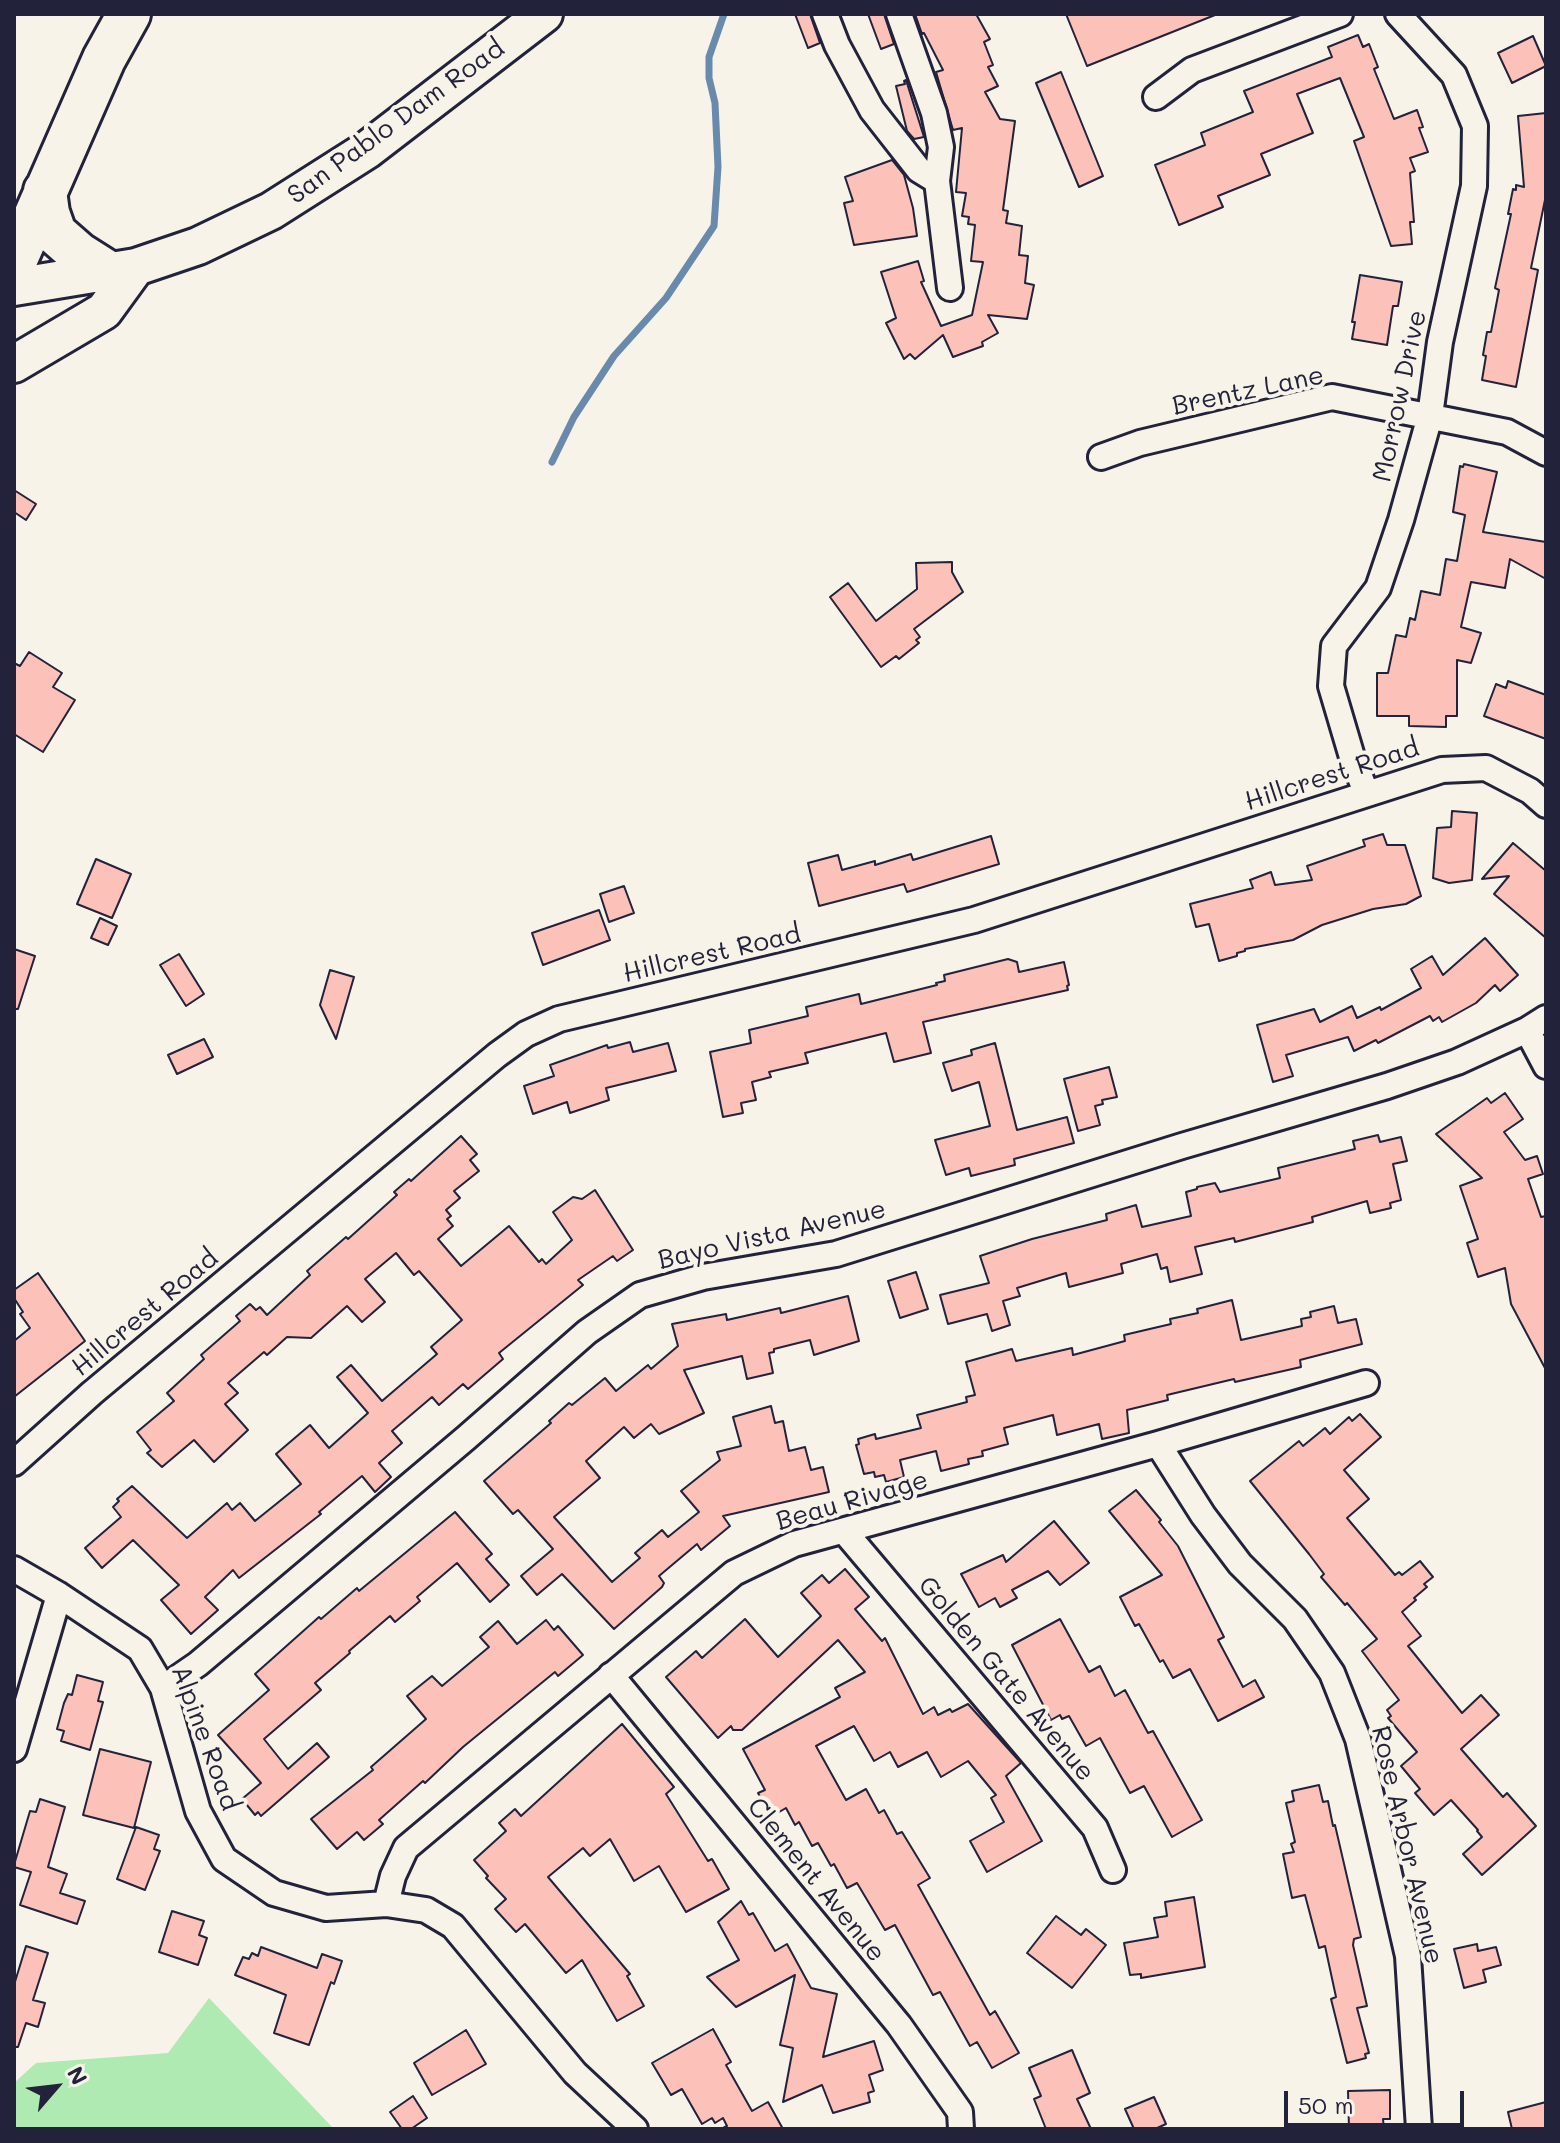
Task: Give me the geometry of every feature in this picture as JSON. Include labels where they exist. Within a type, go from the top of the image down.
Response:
[{"type":"highway","points":[[14,264],[104,59],[129,14]]},
{"type":"highway","points":[[45,191],[55,233],[79,254],[123,270]]},
{"type":"main road","name":"San Pablo Dam Road","points":[[14,287],[123,270],[198,246],[271,211],[367,150],[544,14]]},
{"type":"main road","points":[[14,364],[104,311],[123,270]]},
{"type":"street","points":[[825,14],[837,45],[872,110],[919,170],[937,181]]},
{"type":"street","points":[[899,14],[934,113],[941,147],[937,181],[950,288]]},
{"type":"street","points":[[1156,97],[1192,70],[1340,14]]},
{"type":"street","name":"Morrow Drive","points":[[1366,792],[1331,686],[1334,646],[1378,588],[1401,520],[1430,416],[1440,342],[1474,186],[1475,126],[1454,75],[1398,14]]},
{"type":"street","name":"Brentz Lane","points":[[1101,457],[1140,443],[1332,397],[1507,432],[1546,453]]},
{"type":"street","name":"Hillcrest Road","points":[[14,1463],[104,1383],[497,1055],[526,1034],[559,1019],[974,920],[1442,770],[1486,768],[1530,791],[1546,805]]},
{"type":"street","points":[[1536,1024],[1546,1066]]},
{"type":"street","name":"Bayo Vista Avenue","points":[[163,1688],[223,1643],[587,1332],[640,1295],[703,1277],[836,1254],[1387,1086],[1457,1062],[1536,1024]]},
{"type":"street","name":"Beau Rivage","points":[[386,1904],[393,1876],[406,1848],[734,1573],[794,1544],[1366,1383]]},
{"type":"street","name":"Rose Arbor Avenue","points":[[1158,1444],[1203,1515],[1240,1564],[1295,1619],[1332,1673],[1358,1739],[1408,1956],[1419,2129]]},
{"type":"street","name":"Golden Gate Avenue","points":[[844,1531],[1095,1828],[1113,1870]]},
{"type":"street","name":"Alpine Road","points":[[14,1569],[140,1649],[163,1688],[198,1811],[224,1859],[274,1893],[326,1908],[386,1904],[426,1910],[453,1926],[575,2073],[635,2129]]},
{"type":"street","points":[[14,1749],[59,1595]]},
{"type":"street","name":"Clement Avenue","points":[[611,1675],[899,2025],[960,2112],[961,2129]]},
{"type":"green space","points":[[209,1998],[334,2129],[14,2129],[14,2083],[36,2063],[168,2053]]},
{"type":"building","points":[[795,14],[810,14],[820,43],[808,48]]},
{"type":"building","points":[[868,14],[884,14],[894,44],[881,49]]},
{"type":"building","points":[[915,14],[976,14],[990,39],[984,42],[993,65],[988,67],[998,86],[985,92],[1000,119],[1015,121],[1003,210],[1008,211],[1006,223],[1022,226],[1019,255],[1028,256],[1025,283],[1034,285],[1027,319],[988,315],[998,333],[982,342],[983,346],[953,357],[943,335],[915,359],[910,354],[904,359],[886,323],[896,318],[881,272],[918,261],[924,281],[921,282],[941,326],[972,315],[983,262],[971,261],[975,225],[968,224],[969,217],[962,216],[966,193],[956,192],[962,128],[953,130],[936,72],[943,70],[922,34]]},
{"type":"building","points":[[1066,14],[1215,14],[1215,15],[1087,66]]},
{"type":"building","points":[[1358,35],[1363,47],[1369,44],[1378,67],[1374,69],[1394,119],[1417,110],[1423,127],[1419,128],[1428,152],[1410,158],[1415,171],[1410,173],[1414,222],[1410,222],[1412,244],[1391,246],[1354,141],[1364,137],[1340,78],[1297,94],[1313,133],[1261,154],[1270,175],[1218,196],[1223,207],[1179,225],[1155,165],[1205,145],[1201,133],[1253,112],[1244,91],[1332,57],[1328,47]]},
{"type":"building","points":[[1533,36],[1546,66],[1512,83],[1498,53]]},
{"type":"building","points":[[1061,72],[1103,176],[1079,187],[1036,83]]},
{"type":"building","points":[[906,80],[924,137],[914,139],[907,131],[896,86],[905,84]]},
{"type":"building","points":[[1546,113],[1546,195],[1531,268],[1538,270],[1516,387],[1482,380],[1486,356],[1483,355],[1499,290],[1495,288],[1511,214],[1508,214],[1513,189],[1516,190],[1516,185],[1524,187],[1518,116]]},
{"type":"building","points":[[892,160],[904,175],[917,236],[854,245],[844,203],[853,201],[845,177]]},
{"type":"building","points":[[1360,275],[1402,282],[1398,306],[1393,306],[1387,345],[1352,339]]},
{"type":"building","points":[[1464,464],[1497,472],[1483,532],[1546,542],[1546,579],[1510,559],[1505,588],[1471,582],[1461,627],[1481,633],[1471,663],[1457,660],[1457,716],[1446,716],[1446,727],[1409,726],[1409,716],[1377,716],[1377,673],[1388,673],[1396,635],[1406,637],[1410,618],[1415,620],[1421,591],[1440,595],[1446,559],[1457,561],[1465,515],[1453,512],[1460,466]]},
{"type":"building","points":[[14,490],[36,504],[26,520],[14,512]]},
{"type":"building","points":[[952,562],[952,572],[963,592],[914,629],[920,637],[916,640],[919,643],[899,659],[896,656],[881,667],[830,597],[848,583],[876,621],[917,589],[916,563]]},
{"type":"building","points":[[29,652],[62,673],[53,687],[75,700],[43,752],[14,734],[14,663],[20,666]]},
{"type":"building","points":[[1508,681],[1546,695],[1546,739],[1484,716],[1496,684],[1506,688]]},
{"type":"building","points":[[1452,811],[1477,813],[1472,880],[1449,883],[1433,878],[1437,828],[1451,827]]},
{"type":"building","points":[[1383,834],[1387,845],[1405,845],[1421,896],[1406,904],[1373,909],[1322,925],[1293,940],[1245,949],[1237,956],[1219,961],[1209,924],[1196,927],[1190,904],[1253,888],[1250,880],[1271,872],[1275,885],[1312,880],[1307,866],[1365,846],[1363,840]]},
{"type":"building","points":[[991,836],[999,864],[907,892],[904,884],[819,906],[808,863],[838,855],[842,870],[875,861],[875,865],[911,854],[913,860]]},
{"type":"building","points":[[1513,843],[1546,871],[1546,938],[1494,894],[1509,876],[1482,879]]},
{"type":"building","points":[[96,859],[131,874],[112,918],[77,904]]},
{"type":"building","points":[[624,886],[634,913],[609,922],[600,894]]},
{"type":"building","points":[[599,910],[610,940],[543,965],[532,933]]},
{"type":"building","points":[[100,918],[117,926],[108,945],[91,938]]},
{"type":"building","points":[[1485,938],[1518,975],[1500,991],[1495,985],[1476,1003],[1442,1022],[1439,1017],[1433,1021],[1430,1016],[1378,1043],[1376,1040],[1354,1051],[1348,1037],[1286,1055],[1293,1076],[1273,1082],[1257,1025],[1314,1009],[1320,1022],[1352,1006],[1357,1018],[1380,1007],[1381,1010],[1421,988],[1411,969],[1432,956],[1443,975]]},
{"type":"building","points":[[14,949],[35,956],[18,1009],[14,1009]]},
{"type":"building","points":[[179,954],[204,994],[186,1006],[160,965]]},
{"type":"building","points":[[1008,959],[1017,962],[1019,972],[1064,962],[1068,990],[923,1022],[931,1053],[894,1062],[886,1033],[805,1053],[808,1063],[769,1072],[771,1077],[752,1082],[756,1100],[741,1103],[743,1113],[723,1117],[710,1052],[751,1043],[749,1030],[808,1016],[806,1007],[859,994],[861,1004],[937,985],[945,981],[944,975]]},
{"type":"building","points":[[330,970],[354,977],[336,1039],[320,1005]]},
{"type":"building","points":[[204,1039],[213,1057],[177,1074],[168,1055]]},
{"type":"building","points":[[630,1042],[633,1052],[668,1043],[676,1071],[606,1088],[609,1100],[570,1113],[567,1102],[533,1114],[524,1086],[554,1076],[550,1065],[607,1045],[608,1048]]},
{"type":"building","points":[[995,1043],[1017,1130],[1067,1117],[1074,1143],[1014,1159],[1015,1165],[971,1176],[969,1168],[946,1175],[935,1140],[990,1126],[979,1082],[952,1091],[943,1063],[972,1055],[971,1050]]},
{"type":"building","points":[[1109,1067],[1117,1097],[1102,1100],[1103,1104],[1095,1106],[1100,1125],[1078,1131],[1064,1079]]},
{"type":"building","points":[[1505,1093],[1523,1119],[1504,1132],[1525,1160],[1537,1156],[1543,1174],[1528,1179],[1541,1217],[1546,1216],[1546,1370],[1511,1304],[1505,1268],[1478,1277],[1467,1243],[1478,1239],[1460,1186],[1482,1178],[1436,1134],[1487,1098],[1491,1103]]},
{"type":"building","points":[[1378,1135],[1380,1142],[1401,1137],[1407,1161],[1393,1164],[1401,1200],[1390,1203],[1391,1208],[1370,1213],[1367,1201],[1312,1217],[1313,1222],[1235,1242],[1234,1238],[1195,1247],[1202,1274],[1170,1282],[1167,1267],[1161,1269],[1157,1254],[1121,1264],[1123,1273],[1069,1287],[1066,1273],[1017,1288],[1020,1296],[1003,1301],[1010,1325],[992,1331],[987,1314],[948,1324],[940,1295],[989,1283],[980,1256],[1107,1220],[1106,1214],[1136,1205],[1142,1227],[1191,1216],[1186,1192],[1197,1187],[1215,1183],[1220,1192],[1280,1178],[1278,1168],[1355,1149],[1353,1141]]},
{"type":"building","points":[[461,1136],[477,1154],[470,1160],[479,1171],[454,1191],[460,1198],[446,1210],[451,1216],[447,1219],[453,1226],[438,1239],[461,1266],[509,1226],[539,1262],[542,1259],[546,1264],[572,1240],[553,1212],[573,1197],[582,1199],[595,1190],[633,1250],[617,1261],[613,1256],[578,1280],[583,1285],[499,1353],[503,1359],[468,1389],[463,1384],[439,1405],[432,1397],[392,1431],[402,1443],[379,1463],[391,1477],[375,1492],[362,1476],[319,1512],[321,1514],[239,1578],[233,1570],[205,1597],[218,1610],[191,1634],[161,1600],[179,1585],[133,1540],[102,1568],[85,1548],[121,1517],[113,1507],[119,1501],[117,1499],[132,1486],[187,1538],[227,1503],[232,1510],[240,1503],[255,1521],[301,1484],[276,1454],[310,1425],[329,1448],[368,1413],[337,1377],[351,1365],[382,1401],[437,1354],[431,1347],[462,1320],[419,1271],[414,1275],[396,1253],[365,1279],[385,1302],[362,1322],[347,1306],[311,1338],[287,1337],[228,1383],[238,1393],[225,1404],[248,1430],[214,1462],[194,1440],[162,1467],[147,1453],[151,1450],[137,1432],[174,1401],[167,1393],[204,1359],[201,1355],[240,1321],[236,1316],[250,1304],[256,1310],[260,1307],[267,1315],[310,1275],[307,1271],[346,1237],[348,1239],[397,1195],[394,1192],[409,1179],[411,1181]]},
{"type":"building","points":[[916,1272],[928,1309],[900,1318],[888,1281]]},
{"type":"building","points":[[38,1273],[85,1341],[14,1397],[14,1341],[30,1328],[20,1314],[23,1312],[14,1298],[14,1290]]},
{"type":"building","points":[[848,1296],[859,1341],[814,1355],[810,1340],[774,1349],[769,1353],[773,1373],[747,1379],[742,1356],[684,1370],[704,1413],[659,1434],[651,1424],[634,1438],[624,1427],[586,1461],[600,1478],[554,1517],[612,1582],[640,1558],[635,1553],[662,1530],[668,1537],[699,1512],[681,1491],[720,1460],[717,1452],[741,1446],[733,1417],[771,1406],[775,1423],[783,1421],[789,1451],[805,1447],[811,1470],[823,1467],[829,1492],[723,1516],[730,1526],[701,1550],[697,1544],[659,1576],[664,1583],[662,1587],[614,1629],[562,1574],[537,1595],[521,1576],[553,1549],[518,1510],[513,1514],[484,1481],[551,1423],[549,1421],[569,1403],[572,1405],[605,1378],[616,1391],[648,1365],[651,1369],[678,1346],[672,1324],[726,1314],[727,1320],[780,1308],[781,1313]]},
{"type":"building","points":[[1232,1300],[1241,1340],[1302,1326],[1301,1319],[1311,1317],[1310,1312],[1334,1306],[1338,1323],[1356,1319],[1362,1344],[1300,1360],[1301,1367],[1167,1395],[1168,1400],[1127,1410],[1129,1433],[1102,1439],[1099,1424],[1057,1435],[1053,1415],[1004,1428],[1008,1444],[982,1451],[983,1456],[968,1459],[969,1464],[941,1471],[936,1451],[900,1460],[904,1477],[886,1482],[884,1475],[875,1477],[874,1472],[864,1474],[856,1445],[859,1444],[858,1439],[875,1434],[876,1439],[921,1428],[917,1415],[967,1402],[966,1397],[975,1395],[966,1362],[1012,1349],[1016,1361],[1072,1348],[1073,1355],[1125,1341],[1124,1335],[1171,1324],[1170,1319],[1198,1313],[1197,1309]]},
{"type":"building","points":[[1360,1414],[1381,1437],[1344,1470],[1369,1499],[1347,1518],[1395,1575],[1399,1572],[1402,1575],[1420,1561],[1433,1577],[1424,1584],[1427,1587],[1414,1598],[1416,1600],[1402,1612],[1421,1636],[1408,1646],[1462,1713],[1481,1695],[1499,1715],[1461,1749],[1503,1797],[1507,1793],[1536,1826],[1482,1875],[1463,1854],[1482,1837],[1478,1830],[1451,1800],[1434,1815],[1415,1793],[1420,1789],[1401,1766],[1417,1752],[1388,1718],[1391,1716],[1387,1710],[1399,1700],[1362,1651],[1377,1639],[1321,1577],[1324,1574],[1250,1481],[1299,1441],[1303,1446],[1325,1428],[1330,1434],[1349,1417],[1352,1421]]},
{"type":"building","points":[[1136,1490],[1178,1546],[1224,1637],[1218,1640],[1243,1687],[1255,1680],[1264,1697],[1218,1721],[1190,1669],[1173,1678],[1163,1660],[1160,1662],[1139,1624],[1135,1626],[1120,1597],[1162,1575],[1109,1511]]},
{"type":"building","points":[[455,1512],[492,1554],[486,1559],[509,1585],[490,1602],[457,1563],[417,1597],[420,1601],[395,1622],[390,1616],[349,1651],[315,1683],[321,1690],[264,1739],[288,1769],[317,1743],[329,1757],[261,1816],[258,1812],[255,1815],[242,1799],[261,1783],[218,1735],[269,1690],[255,1674],[319,1617],[321,1619],[357,1588],[359,1591]]},
{"type":"building","points":[[1054,1521],[1089,1563],[1060,1585],[1048,1571],[1012,1590],[1017,1598],[1000,1607],[995,1598],[979,1607],[961,1574],[1003,1555],[1006,1562]]},
{"type":"building","points":[[845,1569],[869,1597],[855,1609],[882,1641],[885,1638],[923,1714],[934,1707],[938,1715],[968,1704],[1021,1763],[1006,1776],[1042,1841],[987,1872],[970,1841],[1004,1822],[991,1798],[996,1795],[968,1761],[941,1777],[927,1752],[898,1767],[890,1752],[874,1761],[854,1726],[816,1746],[846,1800],[866,1789],[879,1813],[884,1810],[897,1834],[902,1832],[930,1878],[918,1885],[990,2015],[995,2011],[1019,2053],[992,2068],[977,2042],[970,2046],[940,1992],[933,1995],[895,1925],[885,1930],[857,1883],[847,1888],[818,1843],[812,1846],[799,1822],[795,1825],[786,1808],[774,1815],[771,1809],[768,1811],[758,1793],[765,1790],[743,1749],[840,1697],[835,1688],[865,1672],[838,1640],[742,1730],[733,1730],[731,1726],[718,1738],[666,1677],[696,1651],[702,1658],[745,1619],[778,1657],[821,1616],[801,1593],[822,1575],[829,1583]]},
{"type":"building","points":[[1060,1619],[1089,1672],[1100,1666],[1115,1696],[1125,1690],[1148,1733],[1153,1731],[1202,1820],[1172,1837],[1144,1786],[1130,1793],[1100,1738],[1086,1746],[1069,1716],[1062,1719],[1060,1715],[1051,1720],[1012,1645]]},
{"type":"building","points":[[546,1620],[554,1630],[558,1626],[583,1655],[558,1676],[555,1672],[463,1747],[379,1820],[383,1824],[364,1840],[357,1832],[337,1849],[311,1819],[373,1770],[371,1767],[426,1719],[407,1696],[432,1676],[442,1686],[489,1647],[480,1637],[498,1621],[517,1644]]},
{"type":"building","points":[[77,1675],[103,1682],[98,1701],[103,1702],[90,1750],[61,1741],[64,1731],[57,1729],[64,1703],[68,1694],[72,1695]]},
{"type":"building","points":[[622,1724],[674,1787],[666,1794],[708,1861],[712,1859],[729,1889],[686,1912],[659,1866],[634,1881],[610,1839],[590,1856],[583,1848],[548,1877],[630,1974],[627,1976],[644,2006],[617,2021],[582,1960],[566,1973],[525,1924],[516,1932],[495,1909],[506,1899],[474,1860],[506,1831],[499,1823],[515,1809],[521,1816]]},
{"type":"building","points":[[100,1749],[151,1762],[134,1828],[83,1815]]},
{"type":"building","points":[[1319,1785],[1323,1802],[1328,1801],[1335,1825],[1361,1937],[1354,1939],[1353,1945],[1367,2006],[1357,2008],[1369,2053],[1365,2054],[1366,2058],[1347,2063],[1331,1999],[1336,1997],[1325,1946],[1319,1948],[1305,1895],[1292,1898],[1283,1854],[1294,1852],[1291,1844],[1295,1842],[1286,1803],[1294,1801],[1292,1791]]},
{"type":"building","points":[[40,1799],[65,1807],[48,1867],[67,1874],[60,1893],[85,1901],[77,1924],[20,1905],[31,1872],[14,1865],[30,1811],[36,1812]]},
{"type":"building","points":[[136,1827],[159,1835],[154,1849],[160,1851],[145,1890],[117,1879]]},
{"type":"building","points":[[1194,1897],[1205,1967],[1141,1978],[1141,1974],[1130,1975],[1124,1943],[1158,1937],[1154,1918],[1167,1916],[1165,1902]]},
{"type":"building","points":[[741,1901],[749,1915],[753,1913],[775,1951],[787,1944],[811,1988],[837,1994],[823,2057],[874,2041],[883,2070],[869,2075],[874,2091],[868,2093],[870,2102],[833,2113],[822,2085],[783,2102],[793,2048],[780,2045],[795,1975],[736,2007],[707,1977],[739,1960],[718,1922]]},
{"type":"building","points":[[172,1911],[204,1921],[199,1935],[207,1938],[198,1965],[159,1952]]},
{"type":"building","points":[[1056,1916],[1081,1935],[1086,1929],[1106,1945],[1072,1988],[1027,1953]]},
{"type":"building","points":[[1477,1944],[1478,1951],[1496,1947],[1501,1965],[1483,1970],[1486,1982],[1464,1988],[1454,1949]]},
{"type":"building","points":[[26,1946],[48,1953],[33,2000],[45,2003],[38,2027],[26,2023],[18,2047],[14,2047],[14,1985]]},
{"type":"building","points":[[261,1947],[317,1968],[322,1954],[342,1961],[334,1984],[331,1982],[309,2045],[274,2033],[286,1995],[235,1975],[243,1957],[249,1959],[252,1953],[258,1956]]},
{"type":"building","points":[[713,2029],[731,2062],[726,2065],[752,2111],[768,2102],[783,2129],[721,2129],[727,2126],[723,2118],[715,2123],[712,2118],[702,2124],[682,2089],[671,2095],[652,2063]]},
{"type":"building","points":[[466,2030],[486,2064],[432,2095],[414,2063]]},
{"type":"building","points":[[1072,2050],[1090,2093],[1077,2099],[1091,2129],[1046,2129],[1034,2099],[1041,2096],[1029,2068]]},
{"type":"building","points":[[1390,2090],[1390,2119],[1383,2119],[1384,2129],[1349,2129],[1348,2091]]},
{"type":"building","points":[[413,2096],[427,2118],[411,2129],[402,2129],[390,2112]]},
{"type":"building","points":[[1154,2097],[1166,2124],[1155,2129],[1134,2129],[1125,2109]]},
{"type":"building","points":[[1546,2102],[1546,2129],[1512,2129],[1508,2112]]},
{"type":"waterway","points":[[552,462],[574,417],[614,356],[666,298],[714,226],[718,167],[709,57],[724,14]]}]
